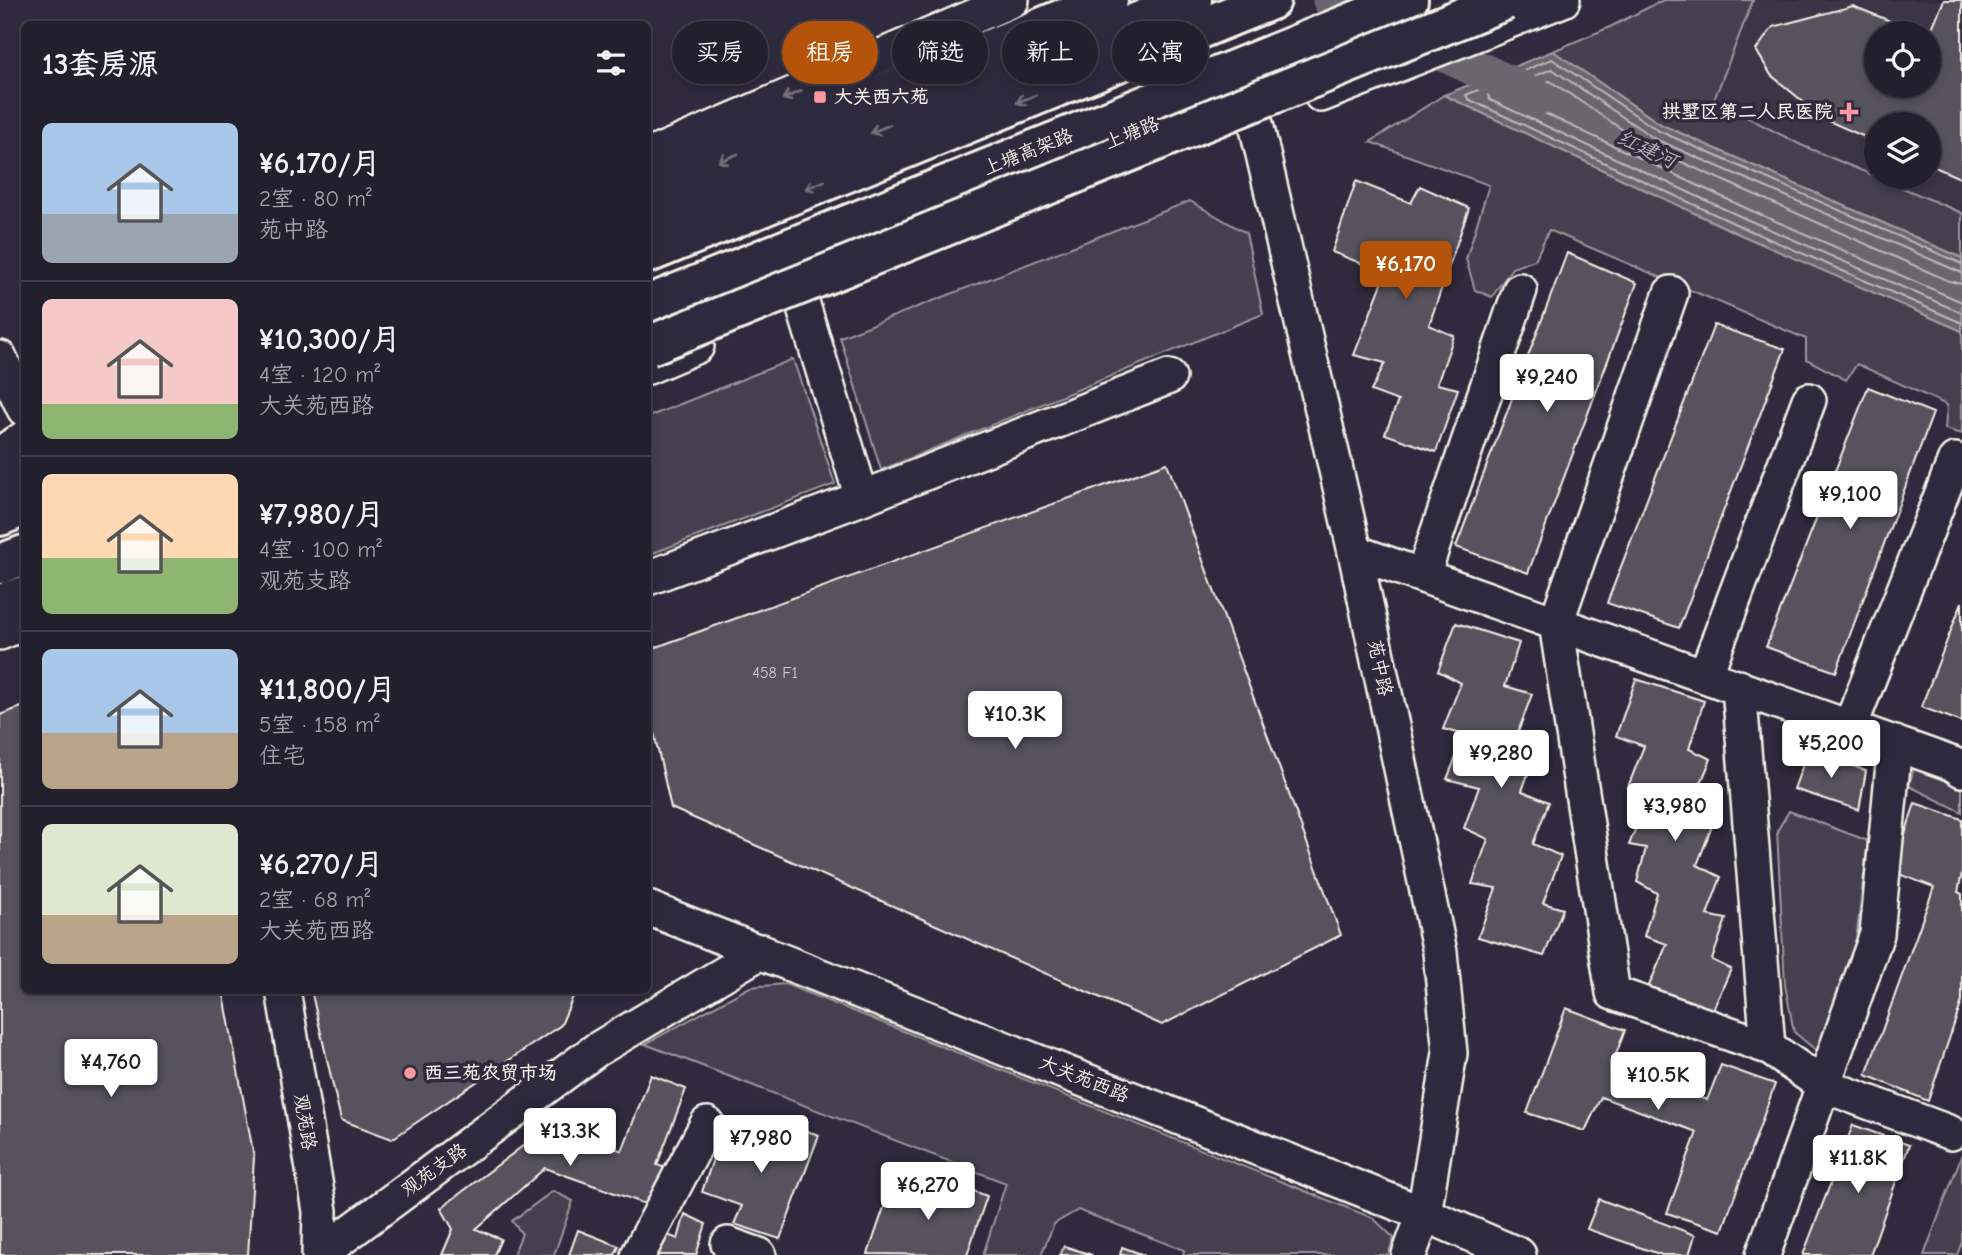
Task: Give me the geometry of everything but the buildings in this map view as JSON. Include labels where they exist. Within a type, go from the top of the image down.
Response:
[{"type":"main road","points":[[651,190],[1108,0]]},
{"type":"main road","points":[[651,222],[1192,0]]},
{"type":"main road","points":[[651,252],[1271,0]]},
{"type":"main road","name":"上塘路","points":[[651,326],[1251,103],[1412,9],[1460,0]]},
{"type":"main road","points":[[651,345],[1506,0]]},
{"type":"main road","name":"上塘高架路","points":[[651,304],[1412,9]]},
{"type":"main road","points":[[0,463],[21,455]]},
{"type":"main road","points":[[0,485],[21,474]]},
{"type":"main road","points":[[0,516],[21,507]]},
{"type":"main road","points":[[0,565],[21,556]]},
{"type":"main road","points":[[0,592],[21,583]]},
{"type":"main road","points":[[0,604],[21,597]]},
{"type":"street","points":[[651,155],[1012,0]]},
{"type":"street","points":[[651,366],[802,302],[1251,103],[1410,60],[1563,0]]},
{"type":"street","name":"苑中路","points":[[1251,103],[1355,552],[1440,951],[1450,1053],[1423,1214],[1409,1255]]},
{"type":"street","points":[[1423,575],[1520,290]]},
{"type":"street","points":[[1671,293],[1556,623],[1613,993],[1768,1047],[1823,1084],[1951,1133]]},
{"type":"street","points":[[802,302],[862,498]]},
{"type":"street","points":[[0,358],[21,403]]},
{"type":"street","points":[[651,577],[862,498],[1169,377]]},
{"type":"street","points":[[1705,676],[1809,400]]},
{"type":"street","points":[[0,454],[21,440]]},
{"type":"street","points":[[1850,727],[1955,460]]},
{"type":"street","points":[[1355,552],[1895,743],[1962,770]]},
{"type":"street","points":[[0,633],[21,625]]},
{"type":"street","points":[[1739,687],[1768,1047]]},
{"type":"street","points":[[1763,1255],[1877,934],[1895,743]]},
{"type":"street","name":"大关苑西路","points":[[651,909],[1423,1214],[1520,1255]]},
{"type":"street","name":"观苑支路","points":[[319,1255],[596,1050],[762,951]]},
{"type":"street","name":"观苑路","points":[[284,994],[320,1211],[319,1255]]},
{"type":"street","points":[[638,1255],[706,1124]]},
{"type":"shaded area","points":[[1663,0],[1753,0],[1714,100],[1801,145],[1864,172],[1864,189],[1905,189],[1962,213],[1962,258],[1662,125],[1553,51],[1610,27]]},
{"type":"shaded area","name":"拱墅区第二人民医院","points":[[1753,0],[1962,0],[1962,213],[1905,189],[1941,189],[1941,112],[1864,112],[1864,172],[1801,145],[1714,100]]},
{"type":"shaded area","points":[[1444,95],[1739,234],[1962,331],[1962,434],[1945,429],[1947,405],[1857,364],[1846,380],[1806,359],[1806,339],[1549,230],[1535,260],[1512,268],[1492,297],[1475,290],[1466,259],[1489,185],[1370,142]]},
{"type":"shaded area","points":[[1190,201],[1246,233],[1263,314],[881,470],[840,337]]},
{"type":"shaded area","points":[[793,359],[835,484],[651,554],[651,416]]},
{"type":"shaded area","points":[[1915,764],[1949,778],[1962,787],[1962,812],[1909,786]]},
{"type":"shaded area","points":[[1789,811],[1868,841],[1856,940],[1817,1051],[1794,1032],[1785,985],[1777,831]]},
{"type":"shaded area","points":[[785,984],[1373,1218],[1394,1238],[1388,1255],[1183,1255],[1184,1250],[1078,1210],[1054,1224],[1041,1255],[983,1255],[1006,1183],[645,1044],[750,987]]},
{"type":"shaded area","points":[[1962,1154],[1962,1242],[1957,1255],[1924,1255]]},
{"type":"shaded area","points":[[553,1191],[573,1201],[554,1255],[513,1255],[522,1234],[512,1221]]},
{"type":"water","points":[[1553,51],[1662,125],[1962,258],[1962,331],[1739,234],[1444,95]]},
{"type":"waterway","name":"红建河","points":[[1331,0],[1537,97]]},
{"type":"place","name":"大关西六苑","points":[[820,97]]},
{"type":"place","name":"拱墅区第二人民医院","points":[[1849,112]]},
{"type":"place","name":"西三苑农贸市场","points":[[410,1073]]}]
